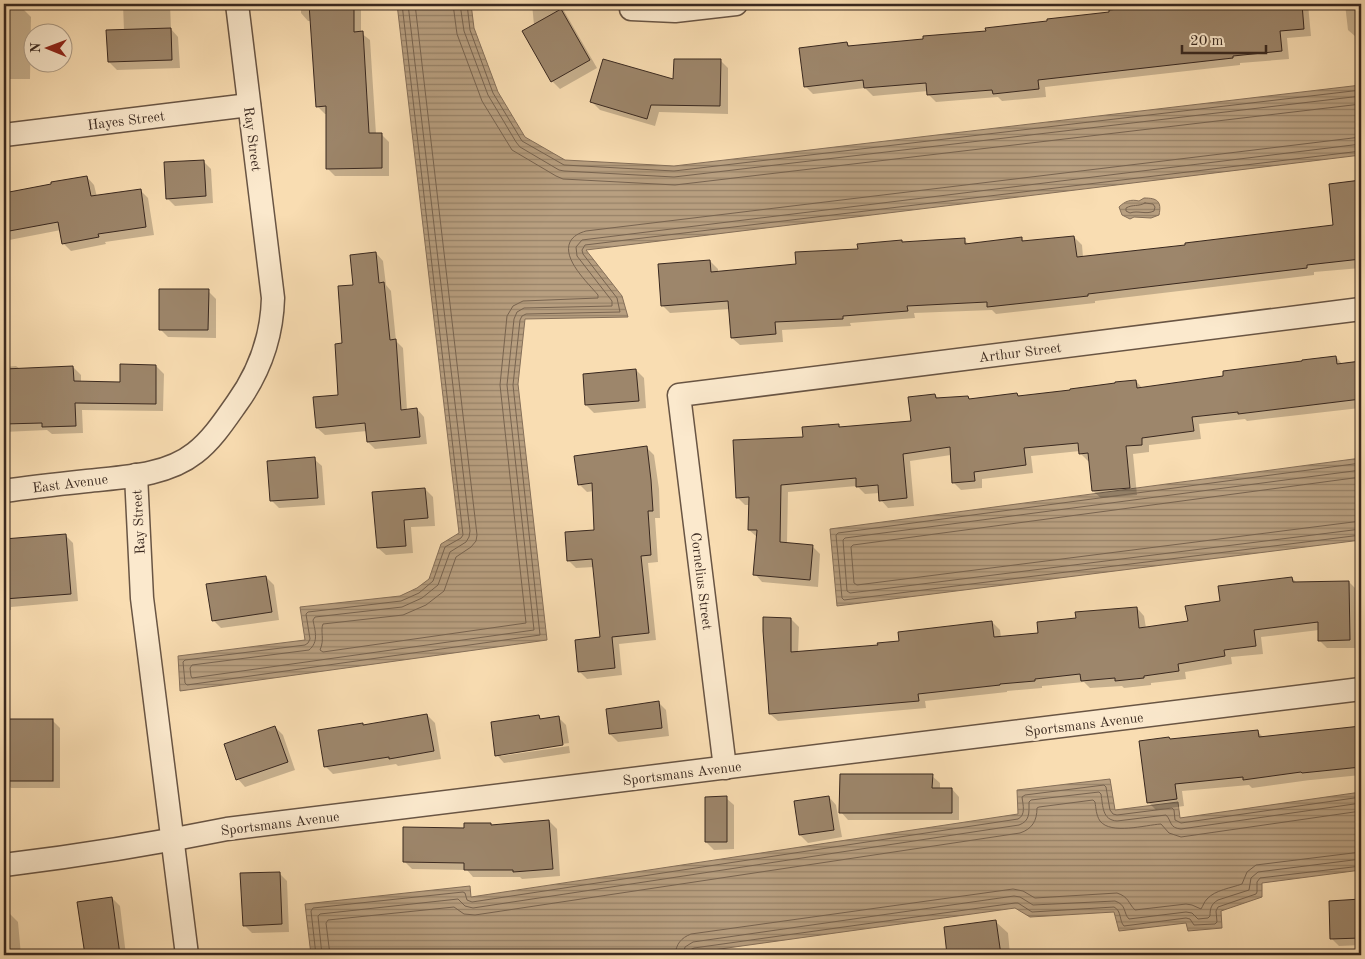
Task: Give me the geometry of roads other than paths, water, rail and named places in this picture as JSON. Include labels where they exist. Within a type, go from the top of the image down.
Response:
[{"type":"street","name":"Ray Street","points":[[187,955],[142,598],[136,475],[178,463],[196,452],[213,434],[245,392],[264,354],[272,318],[273,298],[237,4]]},
{"type":"street","points":[[631,6],[675,11],[736,4]]},
{"type":"street","name":"Hayes Street","points":[[4,135],[249,105]]},
{"type":"street","name":"Arthur Street","points":[[679,394],[1361,309]]},
{"type":"street","name":"Cornelius Street","points":[[679,394],[725,768]]},
{"type":"street","name":"East Avenue","points":[[4,491],[136,475]]},
{"type":"street","name":"Sportsmans Avenue","points":[[4,865],[173,840],[227,829],[1361,689]]},
{"type":"water","points":[[397,4],[471,4],[474,28],[498,92],[525,137],[565,160],[674,166],[1361,85],[1361,155],[586,250],[622,296],[628,317],[525,319],[518,384],[547,640],[180,691],[178,656],[305,640],[300,607],[400,596],[417,588],[429,579],[441,544],[459,533]]},
{"type":"water","points":[[1144,198],[1158,201],[1160,206],[1159,215],[1151,218],[1134,217],[1130,219],[1122,215],[1119,207],[1121,205],[1128,201],[1139,201]]},
{"type":"water","points":[[1361,458],[1361,540],[837,606],[830,529]]},
{"type":"water","points":[[1110,779],[1115,810],[1178,802],[1180,818],[1361,792],[1361,870],[1262,883],[1262,897],[1221,911],[1222,928],[1188,931],[1186,923],[1119,931],[1114,912],[1030,917],[1015,908],[677,955],[311,955],[305,904],[470,886],[471,897],[1018,814],[1017,790]]}]
